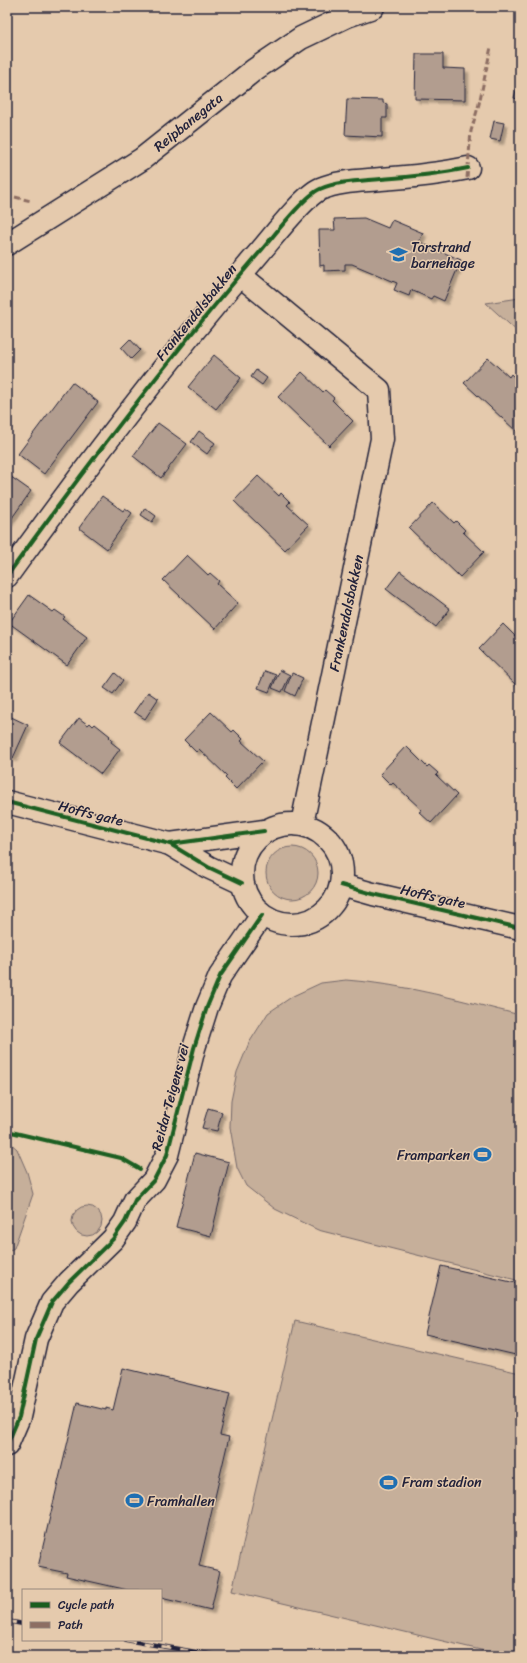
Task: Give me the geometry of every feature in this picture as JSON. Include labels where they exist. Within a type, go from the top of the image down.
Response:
[{"type":"street","name":"Reipbanegata","points":[[7,244],[142,159],[254,70],[301,38],[346,16],[373,7]]},
{"type":"street","name":"Frankendalsbakken","points":[[7,576],[91,461],[240,275],[298,208],[318,190],[340,183],[442,174],[468,168]]},
{"type":"street","name":"Frankendalsbakken","points":[[240,275],[380,390],[382,439],[302,824]]},
{"type":"street","name":"Hoffs gate","points":[[7,802],[170,844],[208,868],[242,883]]},
{"type":"street","points":[[282,824],[302,824],[320,832],[334,846],[342,865],[341,885],[333,903],[319,916],[300,923],[280,923],[262,915],[249,901],[242,883],[242,864],[249,846],[264,831],[282,824]]},
{"type":"street","name":"Hoffs gate","points":[[170,844],[264,831]]},
{"type":"street","name":"Hoffs gate","points":[[341,885],[373,894],[520,928]]},
{"type":"street","name":"Reidar Teigens vei","points":[[7,1445],[19,1416],[36,1339],[52,1302],[69,1282],[113,1239],[125,1222],[135,1200],[154,1180],[167,1155],[194,1048],[207,1007],[220,976],[262,915]]},
{"type":"shaded area","points":[[520,298],[520,334],[486,303]]},
{"type":"shaded area","points":[[287,847],[297,847],[307,851],[314,858],[318,868],[318,878],[314,888],[307,895],[297,899],[287,899],[277,895],[270,888],[266,878],[266,868],[270,858],[277,851]]},
{"type":"shaded area","points":[[346,980],[412,989],[520,1015],[520,1281],[318,1230],[275,1209],[246,1186],[237,1168],[230,1127],[231,1101],[237,1072],[249,1043],[268,1013],[293,996],[321,983]]},
{"type":"shaded area","points":[[7,1140],[17,1149],[27,1172],[33,1194],[14,1248],[7,1252]]},
{"type":"shaded area","points":[[87,1206],[98,1210],[102,1221],[98,1232],[87,1236],[76,1232],[72,1221],[76,1210]]},
{"type":"shaded area","name":"Fram stadion","points":[[295,1321],[520,1373],[520,1656],[506,1656],[232,1591]]},
{"type":"building","points":[[416,54],[443,54],[443,68],[465,69],[465,100],[415,99]]},
{"type":"building","points":[[520,75],[520,100],[514,98]]},
{"type":"building","points":[[347,99],[383,100],[383,103],[387,104],[387,118],[382,118],[382,137],[345,135]]},
{"type":"building","points":[[494,121],[504,123],[500,141],[490,139]]},
{"type":"building","points":[[364,218],[388,228],[392,220],[423,233],[419,242],[461,260],[444,301],[433,296],[431,299],[411,290],[409,296],[394,290],[397,283],[352,264],[345,264],[345,270],[324,271],[324,265],[320,266],[319,230],[335,230],[334,219]]},
{"type":"building","points":[[130,339],[140,350],[131,359],[121,348]]},
{"type":"building","points":[[214,355],[241,378],[216,409],[188,387]]},
{"type":"building","points":[[488,358],[509,377],[511,374],[520,383],[520,427],[516,431],[464,383]]},
{"type":"building","points":[[256,370],[267,378],[262,385],[251,377]]},
{"type":"building","points":[[302,372],[323,392],[325,390],[334,398],[332,400],[353,421],[329,446],[278,397]]},
{"type":"building","points":[[72,382],[98,402],[44,474],[18,454]]},
{"type":"building","points":[[158,423],[187,444],[161,478],[133,456]]},
{"type":"building","points":[[199,431],[215,443],[207,454],[191,442]]},
{"type":"building","points":[[7,474],[31,491],[7,525]]},
{"type":"building","points":[[258,476],[279,496],[281,493],[290,502],[287,505],[309,525],[285,550],[234,501]]},
{"type":"building","points":[[102,496],[123,511],[125,508],[132,513],[107,549],[79,528]]},
{"type":"building","points":[[433,503],[454,523],[456,521],[465,530],[463,532],[484,552],[460,577],[409,528]]},
{"type":"building","points":[[145,508],[156,516],[152,522],[141,515]]},
{"type":"building","points":[[187,555],[208,575],[210,573],[219,581],[217,584],[238,603],[215,629],[163,580]]},
{"type":"building","points":[[400,571],[450,609],[436,627],[386,589]]},
{"type":"building","points":[[29,595],[53,612],[55,610],[65,617],[63,619],[87,637],[67,665],[9,623]]},
{"type":"building","points":[[503,624],[520,641],[520,689],[479,649]]},
{"type":"building","points":[[280,670],[290,675],[282,692],[272,688]]},
{"type":"building","points":[[265,671],[276,675],[269,692],[258,688]]},
{"type":"building","points":[[115,673],[123,680],[113,694],[104,688]]},
{"type":"building","points":[[292,673],[303,678],[295,696],[285,691]]},
{"type":"building","points":[[148,692],[158,699],[145,719],[134,712]]},
{"type":"building","points":[[211,712],[232,732],[234,730],[243,739],[241,741],[263,761],[236,789],[225,778],[227,776],[199,749],[196,752],[184,740]]},
{"type":"building","points":[[7,715],[28,725],[13,758],[7,756]]},
{"type":"building","points":[[79,718],[88,725],[90,723],[93,726],[95,724],[110,736],[109,737],[112,740],[111,742],[120,749],[101,774],[60,743]]},
{"type":"building","points":[[406,746],[427,767],[429,765],[438,773],[436,775],[457,795],[431,823],[419,812],[422,810],[393,783],[391,785],[380,774]]},
{"type":"building","points":[[208,1108],[222,1112],[217,1131],[202,1128]]},
{"type":"building","points":[[195,1153],[229,1162],[211,1236],[176,1227]]},
{"type":"building","points":[[441,1266],[520,1284],[520,1356],[425,1334]]},
{"type":"building","name":"Framhallen","points":[[123,1368],[230,1394],[220,1435],[229,1437],[199,1566],[220,1571],[211,1610],[162,1598],[162,1589],[124,1589],[66,1576],[67,1573],[38,1567],[77,1403],[106,1410],[106,1408],[113,1410]]},
{"type":"railway","points":[[7,1621],[22,1624]]},
{"type":"railway","points":[[132,1641],[219,1656]]},
{"type":"marked path","points":[[467,178],[471,131],[479,104],[491,47]]},
{"type":"marked path","points":[[15,197],[31,201]]},
{"type":"cycle path","points":[[7,576],[98,452],[161,371],[288,218],[313,193],[327,186],[342,183],[424,175],[468,168]]},
{"type":"cycle path","points":[[7,802],[170,844],[208,867],[242,883]]},
{"type":"cycle path","points":[[170,844],[264,831]]},
{"type":"cycle path","points":[[341,885],[373,894],[520,928]]},
{"type":"cycle path","points":[[7,1445],[19,1417],[36,1339],[52,1302],[69,1282],[113,1239],[125,1222],[135,1200],[154,1180],[167,1155],[194,1048],[207,1007],[220,976],[262,915]]},
{"type":"cycle path","points":[[7,1131],[121,1158],[140,1169]]},
{"type":"place","name":"Torstrand barnehage","points":[[398,255]]},
{"type":"place","name":"Framparken","points":[[483,1155]]},
{"type":"place","name":"Fram stadion","points":[[389,1482]]},
{"type":"place","name":"Framhallen","points":[[134,1501]]}]
